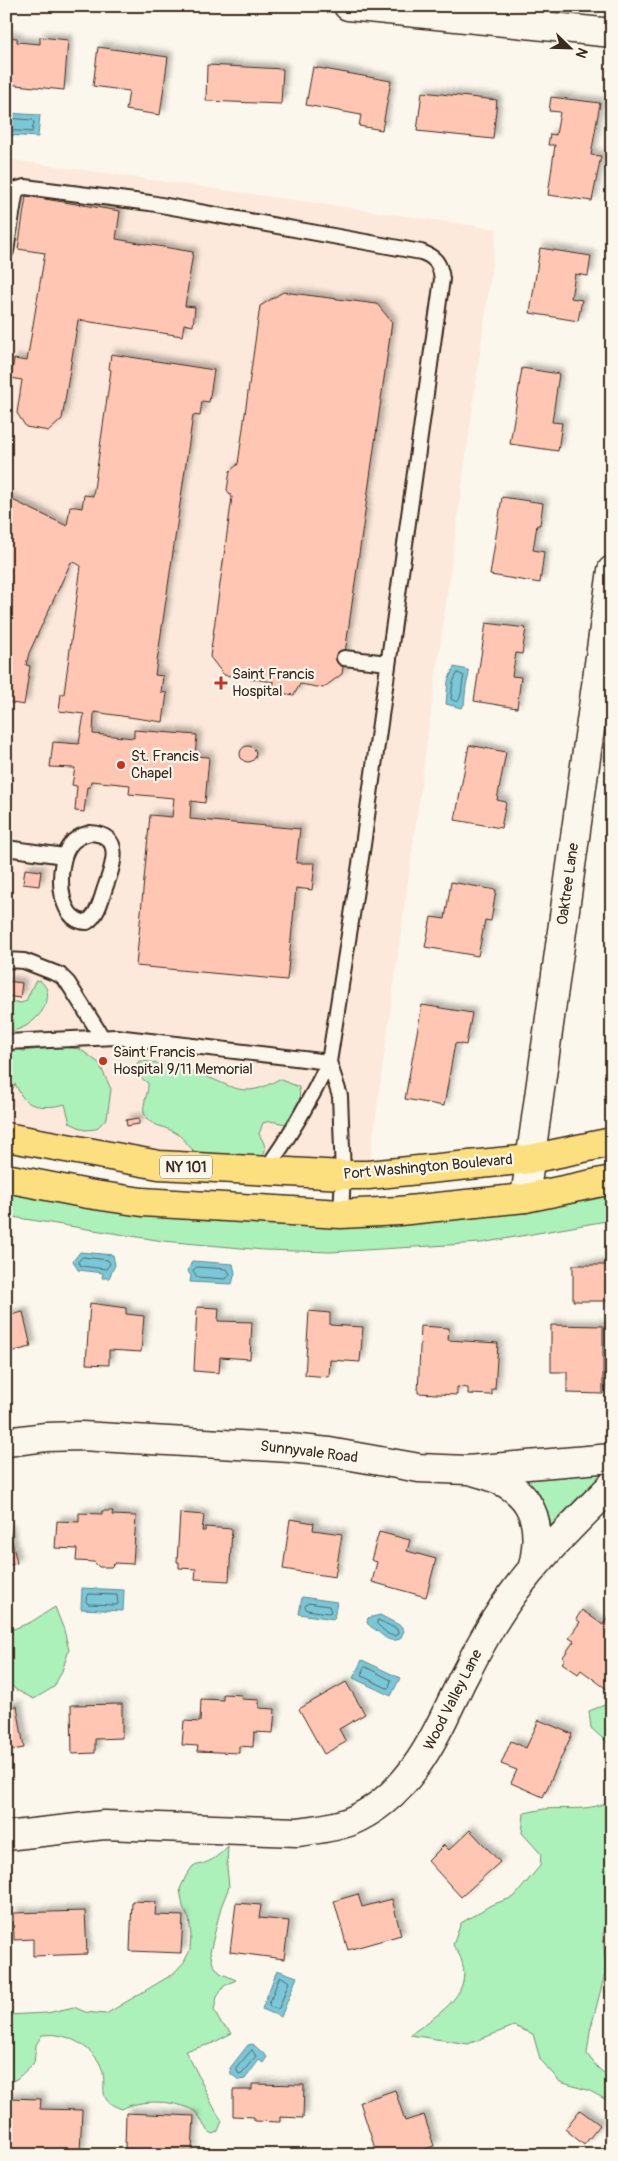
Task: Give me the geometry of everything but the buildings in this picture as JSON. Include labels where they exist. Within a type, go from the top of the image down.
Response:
[{"type":"main road","name":"Port Washington Boulevard","points":[[6,1137],[159,1165],[343,1175],[368,1175],[530,1159],[612,1142]]},
{"type":"main road","points":[[6,1178],[88,1194],[142,1202],[341,1214],[399,1211],[525,1198],[612,1180]]},
{"type":"street","points":[[348,6],[450,11],[612,33]]},
{"type":"street","name":"Oaktree Lane","points":[[525,1198],[612,570]]},
{"type":"street","name":"Sunnyvale Road","points":[[6,1442],[46,1437],[81,1436],[290,1448],[329,1452],[419,1468],[467,1470],[612,1458]]},
{"type":"street","points":[[467,1470],[510,1485],[522,1494],[529,1503],[538,1531],[538,1546],[534,1566]]},
{"type":"street","name":"Wood Valley Lane","points":[[6,1836],[104,1825],[296,1832],[321,1829],[348,1822],[368,1812],[386,1799],[407,1779],[424,1756],[496,1617],[534,1566],[612,1485]]},
{"type":"lane","points":[[6,251],[11,191],[25,187],[150,203],[421,252],[436,260],[441,268],[441,294],[363,845],[329,1062],[310,1102],[289,1138],[265,1171]]},
{"type":"lane","points":[[344,658],[388,663]]},
{"type":"lane","points":[[90,833],[105,836],[114,850],[114,863],[99,905],[95,914],[87,922],[74,919],[67,910],[62,889],[64,856],[74,840],[90,833]]},
{"type":"lane","points":[[6,848],[64,856]]},
{"type":"lane","points":[[6,961],[24,961],[55,972],[64,978],[102,1037]]},
{"type":"lane","points":[[6,1042],[116,1037],[329,1062]]},
{"type":"lane","points":[[329,1062],[340,1096],[343,1175],[341,1214]]},
{"type":"shaded area","name":"Saint Francis Hospital","points":[[6,159],[497,229],[368,1175],[6,1137]]},
{"type":"green space","points":[[39,980],[45,986],[47,992],[45,1006],[30,1023],[6,1035],[6,1000],[21,1003],[26,1001],[35,981]]},
{"type":"green space","points":[[6,1044],[23,1051],[60,1047],[80,1049],[99,1063],[111,1089],[107,1118],[96,1129],[85,1130],[70,1123],[65,1104],[45,1107],[30,1104],[15,1084],[6,1103]]},
{"type":"green space","points":[[139,1061],[194,1072],[238,1089],[256,1089],[279,1079],[299,1087],[300,1098],[298,1108],[286,1124],[270,1121],[263,1123],[259,1134],[264,1143],[265,1150],[263,1156],[256,1163],[202,1155],[194,1151],[176,1133],[149,1121],[146,1117],[144,1109],[148,1083],[137,1075],[136,1066]]},
{"type":"green space","points":[[6,1178],[339,1214],[612,1182],[612,1220],[481,1243],[331,1252],[264,1250],[163,1241],[6,1216]]},
{"type":"green space","points":[[612,1458],[612,1485],[538,1546],[496,1478]]},
{"type":"green space","points":[[55,1607],[69,1650],[54,1687],[34,1699],[16,1690],[6,1679],[6,1632],[31,1622]]},
{"type":"green space","points":[[612,1704],[612,1747],[591,1728],[589,1711]]},
{"type":"green space","points":[[612,1800],[612,1913],[607,1916],[603,1935],[606,1970],[590,2031],[587,2054],[597,2067],[612,2080],[612,2103],[590,2091],[560,2082],[540,2059],[533,2034],[514,2026],[468,2044],[410,2035],[449,2005],[462,1986],[464,1974],[462,1962],[460,1955],[453,1945],[461,1923],[491,1905],[514,1897],[540,1866],[541,1854],[522,1833],[524,1813],[544,1809],[587,1808]]},
{"type":"green space","points":[[228,1846],[227,1867],[229,1887],[221,1907],[210,1952],[213,1964],[220,1973],[236,1980],[224,1986],[217,1997],[214,2010],[220,2022],[232,2033],[211,2044],[185,2051],[222,2121],[218,2131],[213,2134],[209,2132],[197,2113],[187,2107],[158,2102],[148,2102],[122,2109],[114,2106],[105,2098],[102,2069],[95,2057],[84,2046],[64,2036],[42,2035],[36,2045],[34,2063],[18,2078],[6,2085],[6,2015],[47,2013],[74,2007],[85,2012],[106,2014],[173,1974],[184,1962],[190,1950],[189,1919],[183,1907],[180,1889],[193,1866],[212,1859]]},
{"type":"water","points":[[6,113],[40,115],[38,137],[6,135]]},
{"type":"water","points":[[454,667],[468,670],[469,674],[464,705],[461,708],[446,704],[448,681]]},
{"type":"water","points":[[80,1252],[113,1255],[115,1265],[109,1278],[102,1278],[103,1273],[78,1270],[73,1261]]},
{"type":"water","points":[[192,1261],[233,1264],[235,1273],[232,1284],[190,1282],[191,1276],[188,1271]]},
{"type":"water","points":[[82,1588],[124,1590],[123,1611],[81,1609]]},
{"type":"water","points":[[302,1597],[337,1602],[334,1619],[299,1614]]},
{"type":"water","points":[[380,1615],[401,1626],[404,1631],[400,1639],[387,1639],[369,1626],[367,1623],[368,1618]]},
{"type":"water","points":[[362,1660],[400,1678],[391,1696],[353,1678]]},
{"type":"water","points":[[277,1970],[297,1977],[281,2017],[262,2009]]},
{"type":"water","points":[[253,2044],[267,2057],[263,2063],[259,2060],[245,2079],[239,2080],[231,2074],[230,2068],[248,2045]]},
{"type":"place","name":"Saint Francis Hospital","points":[[221,683]]},
{"type":"place","name":"St. Francis Chapel","points":[[121,765]]},
{"type":"place","name":"Saint Francis Hospital 9/11 Memorial","points":[[103,1061]]}]
